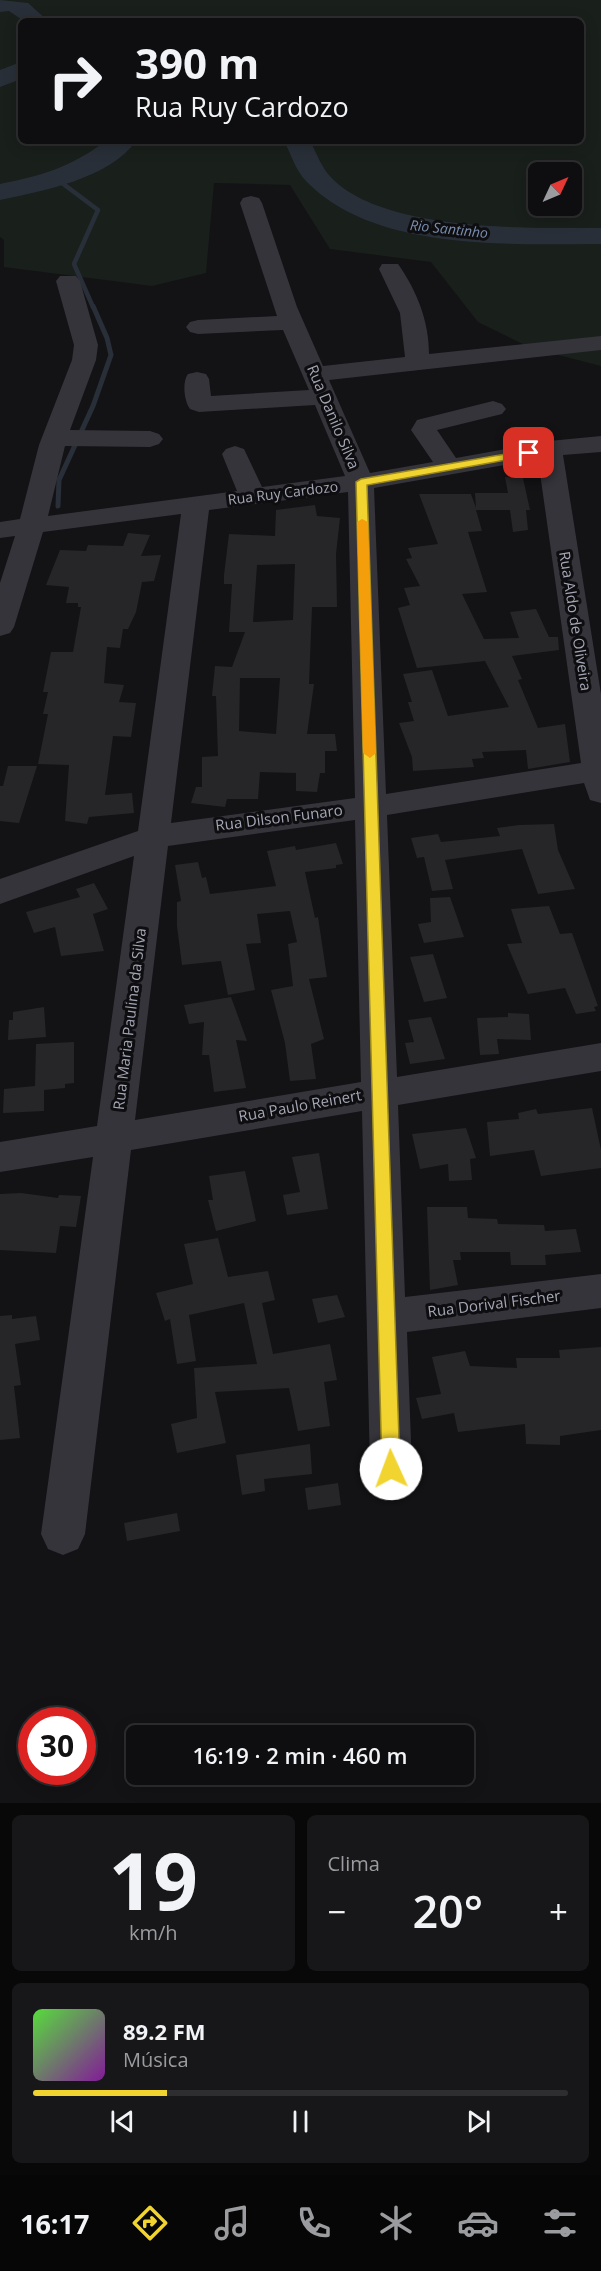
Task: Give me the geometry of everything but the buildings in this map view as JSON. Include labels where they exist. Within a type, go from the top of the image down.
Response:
[{"type":"street","name":"Rua Danilo Silva","points":[[251,203],[292,323],[361,482],[391,1469]]},
{"type":"street","points":[[390,269],[410,305],[418,331],[417,362]]},
{"type":"street","points":[[0,627],[32,525],[69,438],[86,345],[68,281]]},
{"type":"street","points":[[198,327],[292,323]]},
{"type":"street","points":[[197,379],[199,404],[319,385],[417,362],[601,343]]},
{"type":"street","points":[[450,468],[424,430],[426,425],[493,409]]},
{"type":"street","points":[[69,438],[150,439]]},
{"type":"street","name":"Rua Ruy Cardozo","points":[[0,530],[361,482],[549,449],[601,444]]},
{"type":"street","name":"Rua Aldo de Oliveira","points":[[549,449],[600,777]]},
{"type":"street","points":[[235,454],[253,497]]},
{"type":"street","name":"Rua Maria Paulina da Silva","points":[[63,1534],[196,504]]},
{"type":"street","name":"Rua Dilson Funaro","points":[[0,892],[153,838],[241,822],[600,777]]},
{"type":"street","name":"Rua Paulo Reinert","points":[[0,1157],[601,1057]]},
{"type":"street","name":"Rua Dorival Fischer","points":[[386,1317],[601,1291]]},
{"type":"shaded area","points":[[0,0],[601,0],[601,366],[531,348],[478,322],[431,262],[330,249],[290,185],[214,183],[206,273],[152,286],[4,267],[4,240],[0,237]]},
{"type":"waterway","name":"Rio Santinho","points":[[0,5],[20,8],[33,18]]},
{"type":"waterway","name":"Rio Santinho","points":[[0,80],[18,71]]},
{"type":"waterway","name":"Rio Santinho","points":[[0,192],[58,180],[97,160],[119,144]]},
{"type":"waterway","name":"Rio Santinho","points":[[299,144],[315,175],[344,200],[383,217],[428,228],[475,233],[522,236],[601,236]]},
{"type":"waterway","points":[[58,180],[98,210],[74,264],[93,307]]},
{"type":"waterway","points":[[58,506],[59,480],[93,406],[111,355],[107,338],[93,306]]},
{"type":"slow traffic","points":[[362,522],[370,753]]},
{"type":"route","points":[[391,1469],[361,482],[529,453]]}]
